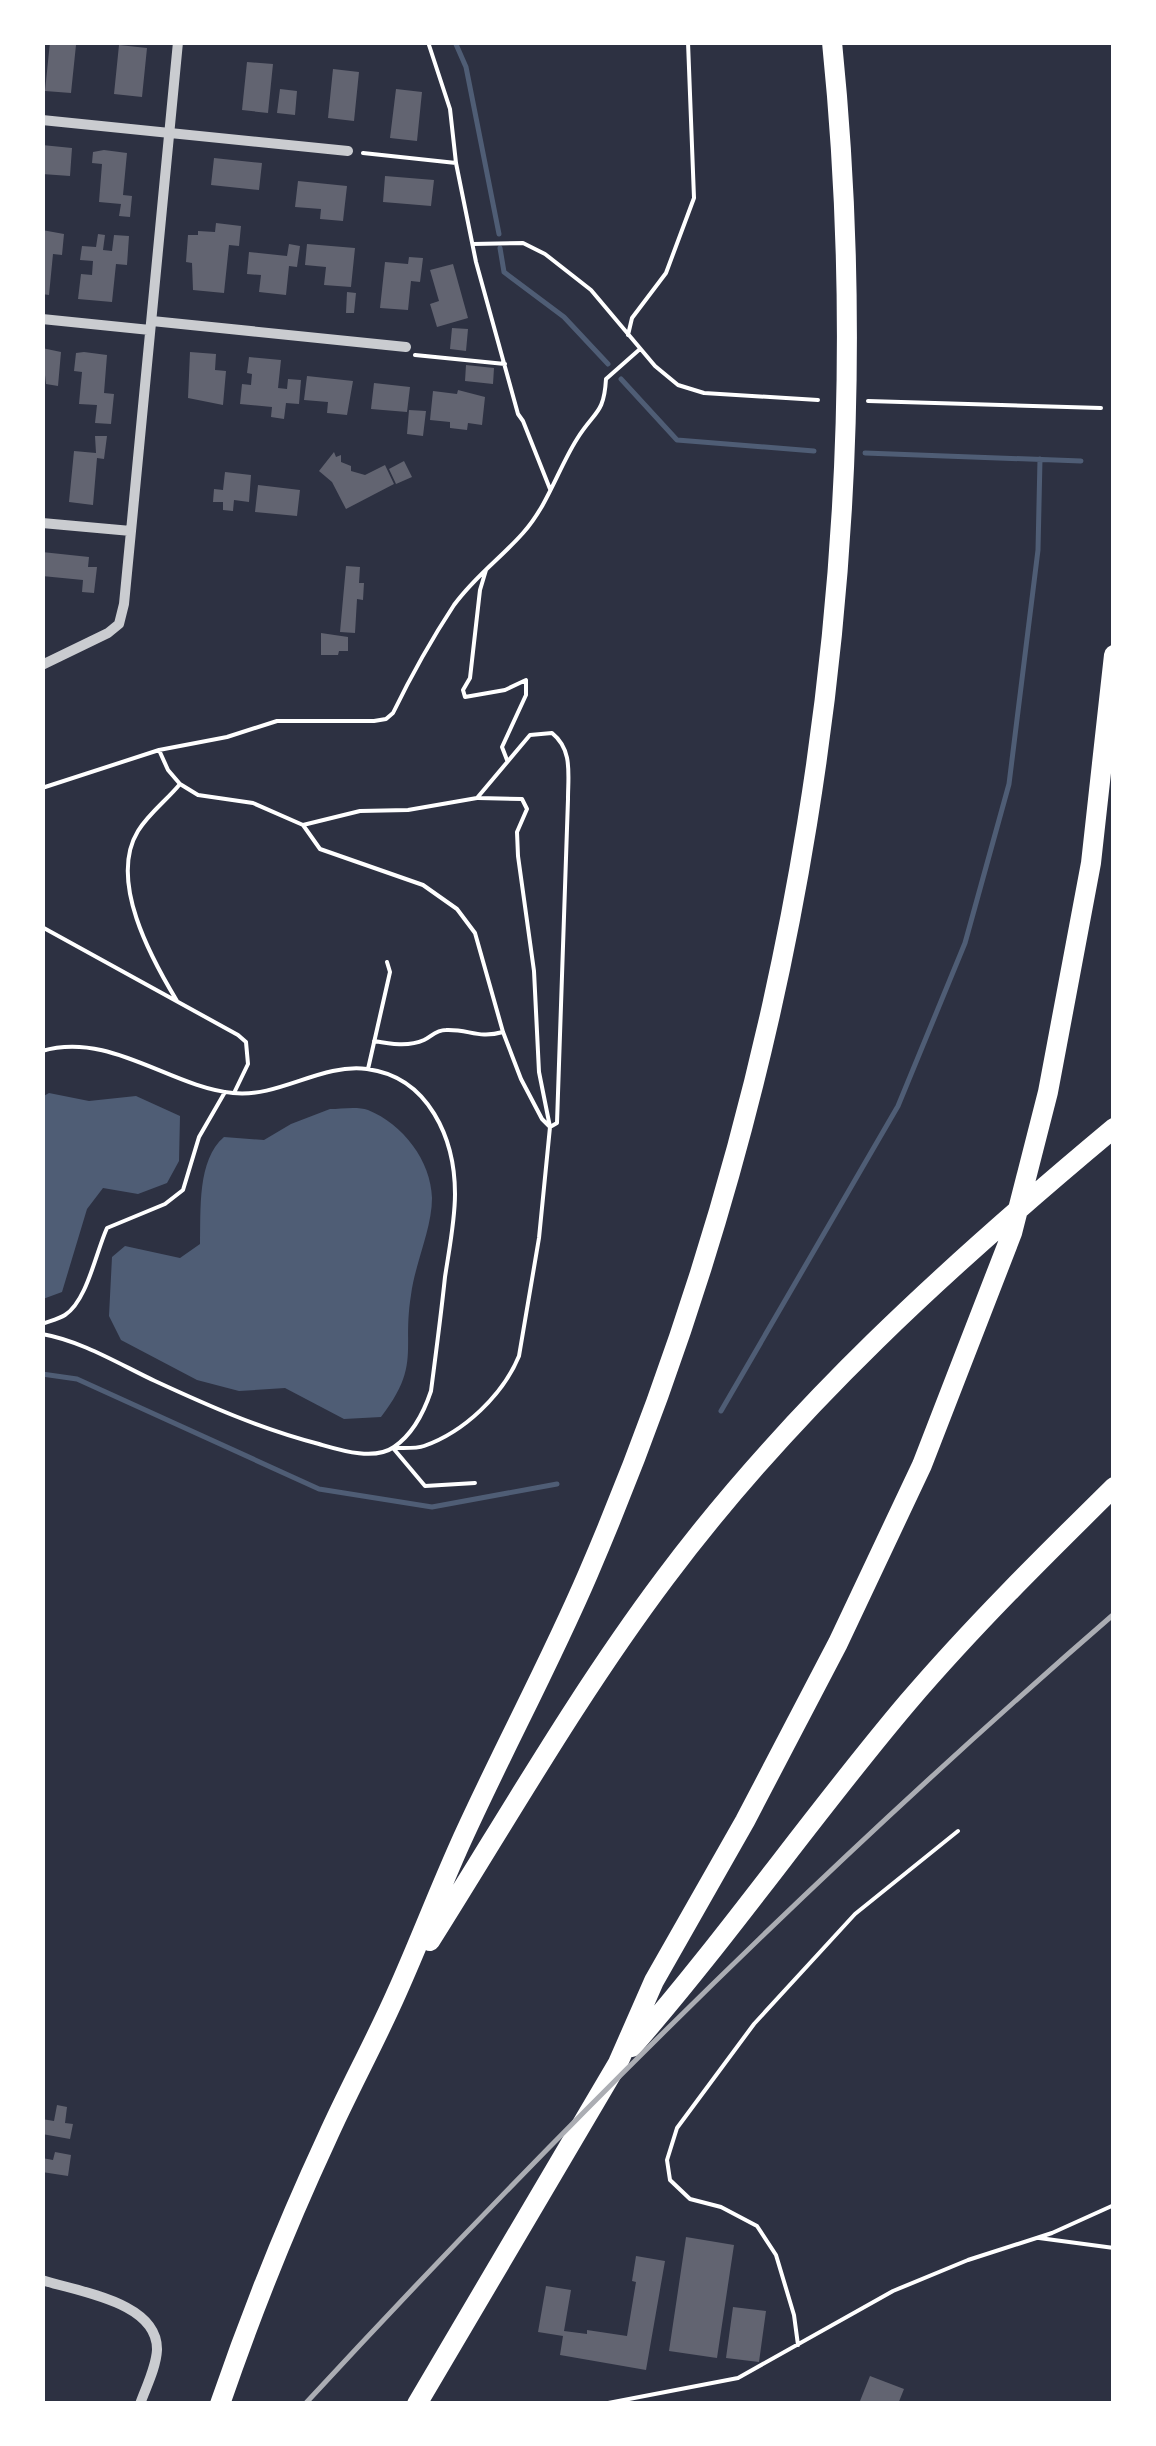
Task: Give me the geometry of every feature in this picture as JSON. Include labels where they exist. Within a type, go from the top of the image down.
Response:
[{"type":"highway","points":[[220,2404],[238,2351],[326,2140],[586,1579],[626,1483],[714,1232],[744,1127],[779,977],[819,747],[835,606],[844,468],[845,257],[832,42]]},
{"type":"highway","points":[[417,2404],[618,2063],[654,1981],[745,1821],[922,1465],[1012,1233],[1048,1092],[1090,863],[1114,655]]},
{"type":"highway","points":[[396,1993],[576,1703],[666,1576],[747,1476],[830,1384],[938,1281],[1023,1203],[1114,1128]]},
{"type":"highway","points":[[618,2063],[680,1992],[801,1833],[910,1700],[1018,1582],[1114,1487]]},
{"type":"street","points":[[42,665],[120,624],[178,42]]},
{"type":"street","points":[[42,120],[348,151]]},
{"type":"street","points":[[42,319],[406,347]]},
{"type":"street","points":[[42,522],[131,531]]},
{"type":"street","points":[[42,2280],[131,2308],[145,2317],[154,2330],[157,2346],[140,2404]]},
{"type":"path","points":[[428,42],[450,110],[472,244],[518,414],[551,491]]},
{"type":"path","points":[[628,334],[632,318],[666,273],[694,198],[688,42]]},
{"type":"path","points":[[348,151],[456,163]]},
{"type":"path","points":[[472,244],[523,243],[546,254],[591,290],[640,349],[678,385],[704,393],[818,400]]},
{"type":"path","points":[[406,347],[411,355],[505,364]]},
{"type":"path","points":[[42,788],[159,750],[227,737],[277,721],[336,723],[386,719],[456,604],[487,565],[523,533],[551,491],[578,437],[605,404],[606,379],[640,349]]},
{"type":"path","points":[[868,401],[1101,408]]},
{"type":"path","points":[[487,565],[480,590],[470,678],[463,690],[465,697],[505,690],[526,680],[526,695],[502,747],[507,761]]},
{"type":"path","points":[[477,798],[530,735],[552,733],[563,742],[568,754],[560,1111],[558,1124],[550,1128]]},
{"type":"path","points":[[159,750],[180,784],[198,794],[253,804],[302,825],[320,849],[424,885],[457,910],[475,933],[503,1032],[521,1079],[550,1128]]},
{"type":"path","points":[[177,1001],[142,932],[133,905],[128,863],[138,830],[180,784]]},
{"type":"path","points":[[42,1334],[77,1344],[264,1430],[348,1452],[422,1447],[478,1413],[513,1372],[539,1238],[550,1128],[539,1072],[534,971],[518,856],[517,832],[527,809],[522,798],[477,798],[408,810],[360,811],[302,825]]},
{"type":"path","points":[[42,927],[246,1042],[248,1064],[234,1094]]},
{"type":"path","points":[[368,1069],[390,972],[387,962]]},
{"type":"path","points":[[374,1041],[396,1045],[420,1042],[437,1031],[449,1029],[484,1038],[503,1032]]},
{"type":"path","points":[[42,1052],[64,1046],[83,1047],[142,1062],[234,1094],[276,1089],[323,1074],[368,1069],[411,1087],[430,1104],[447,1137],[456,1196],[431,1391],[424,1413],[393,1448]]},
{"type":"path","points":[[42,1324],[68,1314],[89,1279],[107,1228],[165,1204],[182,1190],[199,1137],[225,1092]]},
{"type":"path","points":[[393,1448],[425,1486],[475,1483]]},
{"type":"path","points":[[798,2345],[794,2315],[776,2255],[757,2226],[721,2207],[690,2199],[670,2180],[667,2160],[678,2128],[754,2024],[855,1914],[958,1832]]},
{"type":"path","points":[[603,2404],[738,2378],[893,2292],[1114,2205]]},
{"type":"path","points":[[1037,2238],[1114,2248]]},
{"type":"water","points":[[49,1093],[89,1101],[136,1096],[180,1116],[179,1161],[167,1183],[138,1194],[103,1188],[87,1209],[62,1292],[43,1299],[42,1097]]},
{"type":"water","points":[[330,1109],[364,1109],[393,1124],[413,1145],[430,1184],[429,1222],[411,1295],[406,1370],[381,1417],[344,1419],[285,1388],[239,1391],[197,1380],[121,1340],[109,1316],[112,1257],[125,1246],[180,1258],[200,1244],[205,1172],[215,1147],[224,1137],[264,1140],[291,1124]]},
{"type":"building","points":[[50,42],[76,45],[71,93],[45,91]]},
{"type":"building","points":[[119,45],[147,48],[142,97],[114,94]]},
{"type":"building","points":[[247,62],[273,64],[268,113],[242,110]]},
{"type":"building","points":[[333,69],[359,72],[354,121],[328,118]]},
{"type":"building","points":[[280,89],[297,91],[295,115],[277,113]]},
{"type":"building","points":[[396,89],[422,92],[417,141],[390,138]]},
{"type":"building","points":[[42,145],[72,148],[70,176],[42,174]]},
{"type":"building","points":[[93,152],[127,153],[123,195],[132,196],[130,217],[119,216],[121,204],[99,202],[102,164],[92,163]]},
{"type":"building","points":[[214,158],[262,163],[259,190],[211,185]]},
{"type":"building","points":[[385,176],[434,180],[431,206],[383,202]]},
{"type":"building","points":[[298,181],[347,186],[343,221],[320,219],[321,209],[295,207]]},
{"type":"building","points":[[216,223],[241,226],[239,246],[229,245],[224,293],[193,290],[192,263],[186,262],[188,235],[215,232]]},
{"type":"building","points":[[42,230],[64,234],[62,255],[53,254],[49,295],[42,294]]},
{"type":"building","points":[[98,234],[105,235],[103,250],[112,251],[114,235],[129,236],[127,265],[116,264],[112,302],[78,299],[81,274],[92,275],[93,261],[80,260],[82,246],[96,247]]},
{"type":"building","points":[[289,244],[300,246],[297,267],[289,266],[286,295],[259,292],[261,275],[247,274],[249,252],[287,256]]},
{"type":"building","points":[[307,244],[355,248],[351,287],[324,285],[326,267],[305,265]]},
{"type":"building","points":[[409,257],[423,258],[420,282],[411,281],[408,310],[380,308],[385,262],[408,264]]},
{"type":"building","points":[[453,264],[468,318],[437,327],[430,304],[439,301],[430,270]]},
{"type":"building","points":[[347,292],[356,293],[354,313],[346,313]]},
{"type":"building","points":[[452,328],[468,329],[466,351],[450,349]]},
{"type":"building","points":[[42,348],[61,352],[58,386],[46,384]]},
{"type":"building","points":[[190,352],[216,354],[215,370],[226,371],[223,405],[188,398]]},
{"type":"building","points":[[76,353],[107,355],[104,393],[114,394],[111,424],[95,423],[97,405],[79,404],[82,372],[74,371]]},
{"type":"building","points":[[249,357],[281,360],[278,388],[287,389],[288,379],[301,380],[299,404],[286,403],[284,419],[271,417],[272,407],[240,404],[242,384],[251,385],[252,374],[247,373]]},
{"type":"building","points":[[466,365],[494,368],[493,384],[465,381]]},
{"type":"building","points":[[307,376],[353,381],[347,415],[327,413],[328,402],[304,400]]},
{"type":"building","points":[[374,383],[410,387],[407,412],[371,409]]},
{"type":"building","points":[[458,390],[485,397],[482,425],[468,423],[467,430],[450,428],[450,422],[430,420],[433,391],[457,394]]},
{"type":"building","points":[[409,410],[426,411],[423,436],[407,434]]},
{"type":"building","points":[[95,436],[107,436],[104,459],[97,458],[93,505],[69,502],[74,451],[96,453]]},
{"type":"building","points":[[334,452],[336,457],[341,455],[341,462],[351,466],[351,471],[365,475],[385,465],[394,484],[346,509],[332,482],[319,471]]},
{"type":"building","points":[[404,461],[412,477],[396,484],[389,469]]},
{"type":"building","points":[[225,472],[251,475],[249,502],[234,500],[233,511],[223,510],[223,502],[213,502],[214,489],[223,490]]},
{"type":"building","points":[[258,485],[300,490],[297,516],[255,512]]},
{"type":"building","points":[[42,552],[89,557],[88,567],[97,567],[94,593],[82,592],[83,580],[42,576]]},
{"type":"building","points":[[346,566],[360,567],[359,583],[364,583],[363,600],[357,599],[355,633],[340,632]]},
{"type":"building","points":[[321,633],[348,637],[348,651],[321,655]]},
{"type":"building","points":[[57,2105],[67,2107],[65,2123],[73,2124],[70,2139],[42,2134],[42,2119],[54,2121]]},
{"type":"building","points":[[55,2152],[71,2155],[68,2176],[42,2172],[42,2158],[53,2160]]},
{"type":"building","points":[[686,2237],[734,2245],[717,2358],[669,2351]]},
{"type":"building","points":[[636,2256],[665,2261],[646,2370],[560,2355],[563,2336],[538,2332],[546,2286],[571,2290],[564,2331],[627,2336]]},
{"type":"building","points":[[733,2307],[766,2311],[759,2362],[726,2358]]},
{"type":"building","points":[[870,2376],[904,2389],[898,2404],[860,2401]]},
{"type":"waterway","points":[[455,42],[466,67],[499,234]]},
{"type":"waterway","points":[[500,248],[504,272],[564,317],[608,364]]},
{"type":"waterway","points":[[621,379],[677,440],[814,451]]},
{"type":"waterway","points":[[865,453],[1081,461]]},
{"type":"waterway","points":[[721,1411],[898,1106],[965,943],[1009,784],[1038,550],[1040,459]]},
{"type":"waterway","points":[[42,1374],[77,1379],[319,1489],[432,1507],[557,1484]]},
{"type":"railway","points":[[305,2404],[499,2198],[800,1899],[1114,1614]]}]
